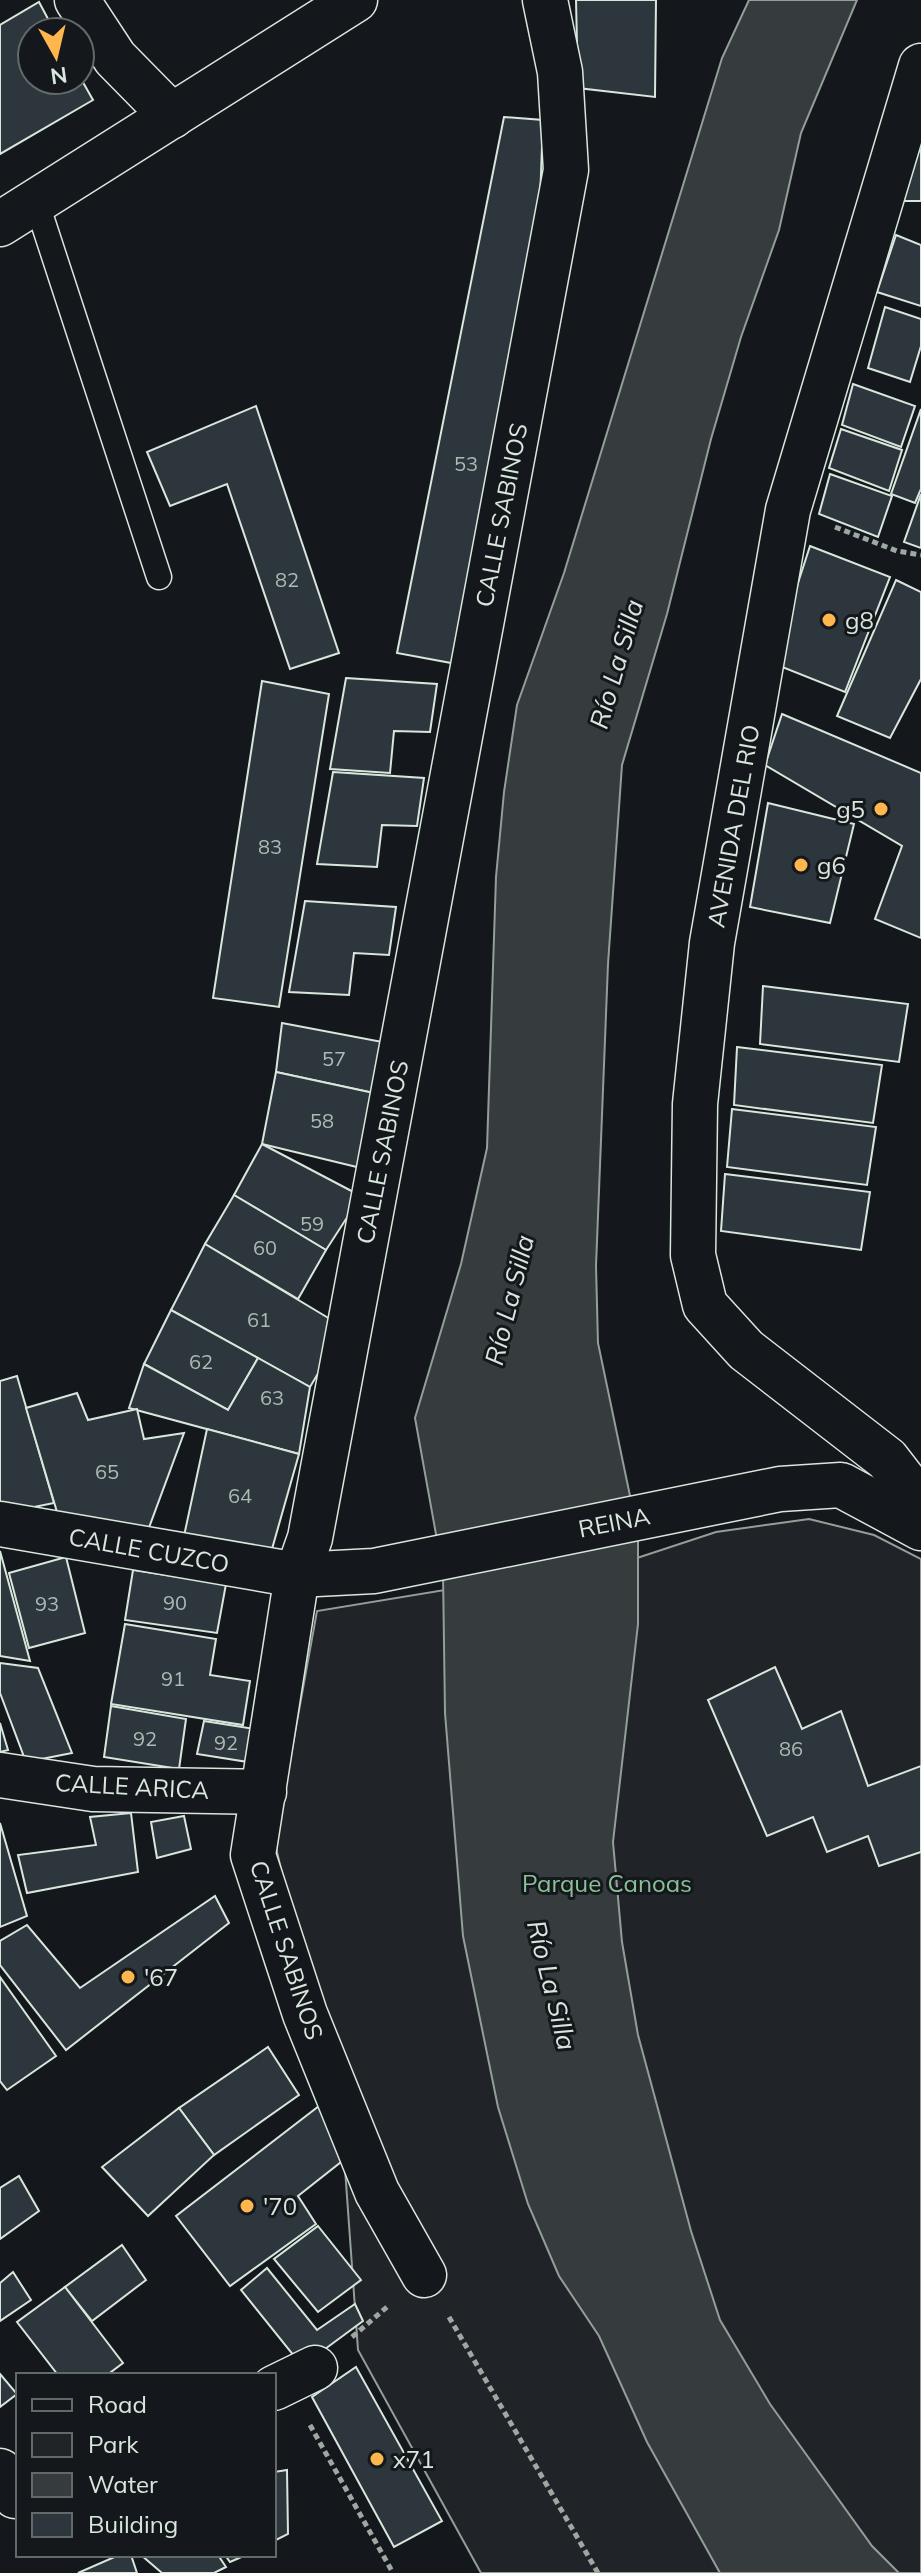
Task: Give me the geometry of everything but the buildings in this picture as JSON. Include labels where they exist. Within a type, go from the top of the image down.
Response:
[{"type":"street","points":[[77,0],[115,58],[172,116]]},
{"type":"street","points":[[18,213],[355,0]]},
{"type":"street","name":"CALLE SABINOS","points":[[424,2275],[377,2192],[305,2014],[253,1855],[297,1575],[310,1538],[566,170],[560,72],[545,0]]},
{"type":"street","name":"AVENIDA DEL RIO","points":[[920,73],[788,510],[712,943],[695,1104],[693,1255],[705,1305],[746,1350],[887,1459],[915,1495],[921,1510]]},
{"type":"street","name":"REINA","points":[[297,1575],[374,1571],[780,1489],[841,1485],[921,1528]]},
{"type":"street","name":"CALLE CUZCO","points":[[0,1524],[297,1575]]},
{"type":"street","name":"CALLE ARICA","points":[[0,1775],[93,1789],[264,1792]]},
{"type":"lane","points":[[18,213],[159,577]]},
{"type":"path","points":[[788,510],[897,551],[921,555]]},
{"type":"path","points":[[393,2573],[292,2379],[424,2275],[598,2573]]},
{"type":"green space","name":"Parque Canoas","points":[[809,1519],[874,1535],[921,1559],[921,2573],[481,2573],[358,2350],[343,2141],[275,1843],[317,1611],[634,1559],[716,1532]]},
{"type":"water","name":"Río La Silla","points":[[749,0],[857,0],[801,133],[779,230],[741,337],[711,439],[667,614],[622,765],[608,964],[596,1266],[598,1343],[638,1534],[638,1624],[613,1842],[622,1942],[638,2035],[691,2231],[720,2320],[770,2404],[872,2546],[899,2573],[720,2573],[647,2442],[599,2336],[559,2276],[528,2204],[498,2107],[463,1936],[445,1713],[443,1573],[415,1418],[461,1264],[487,1148],[496,877],[517,705],[564,573],[722,58]]},
{"type":"place","name":"g8","points":[[829,620]]},
{"type":"place","name":"g5","points":[[881,809]]},
{"type":"place","name":"g6","points":[[801,865]]},
{"type":"place","name":"'67","points":[[128,1977]]},
{"type":"place","name":"'70","points":[[247,2206]]},
{"type":"place","name":"x71","points":[[377,2459]]}]
